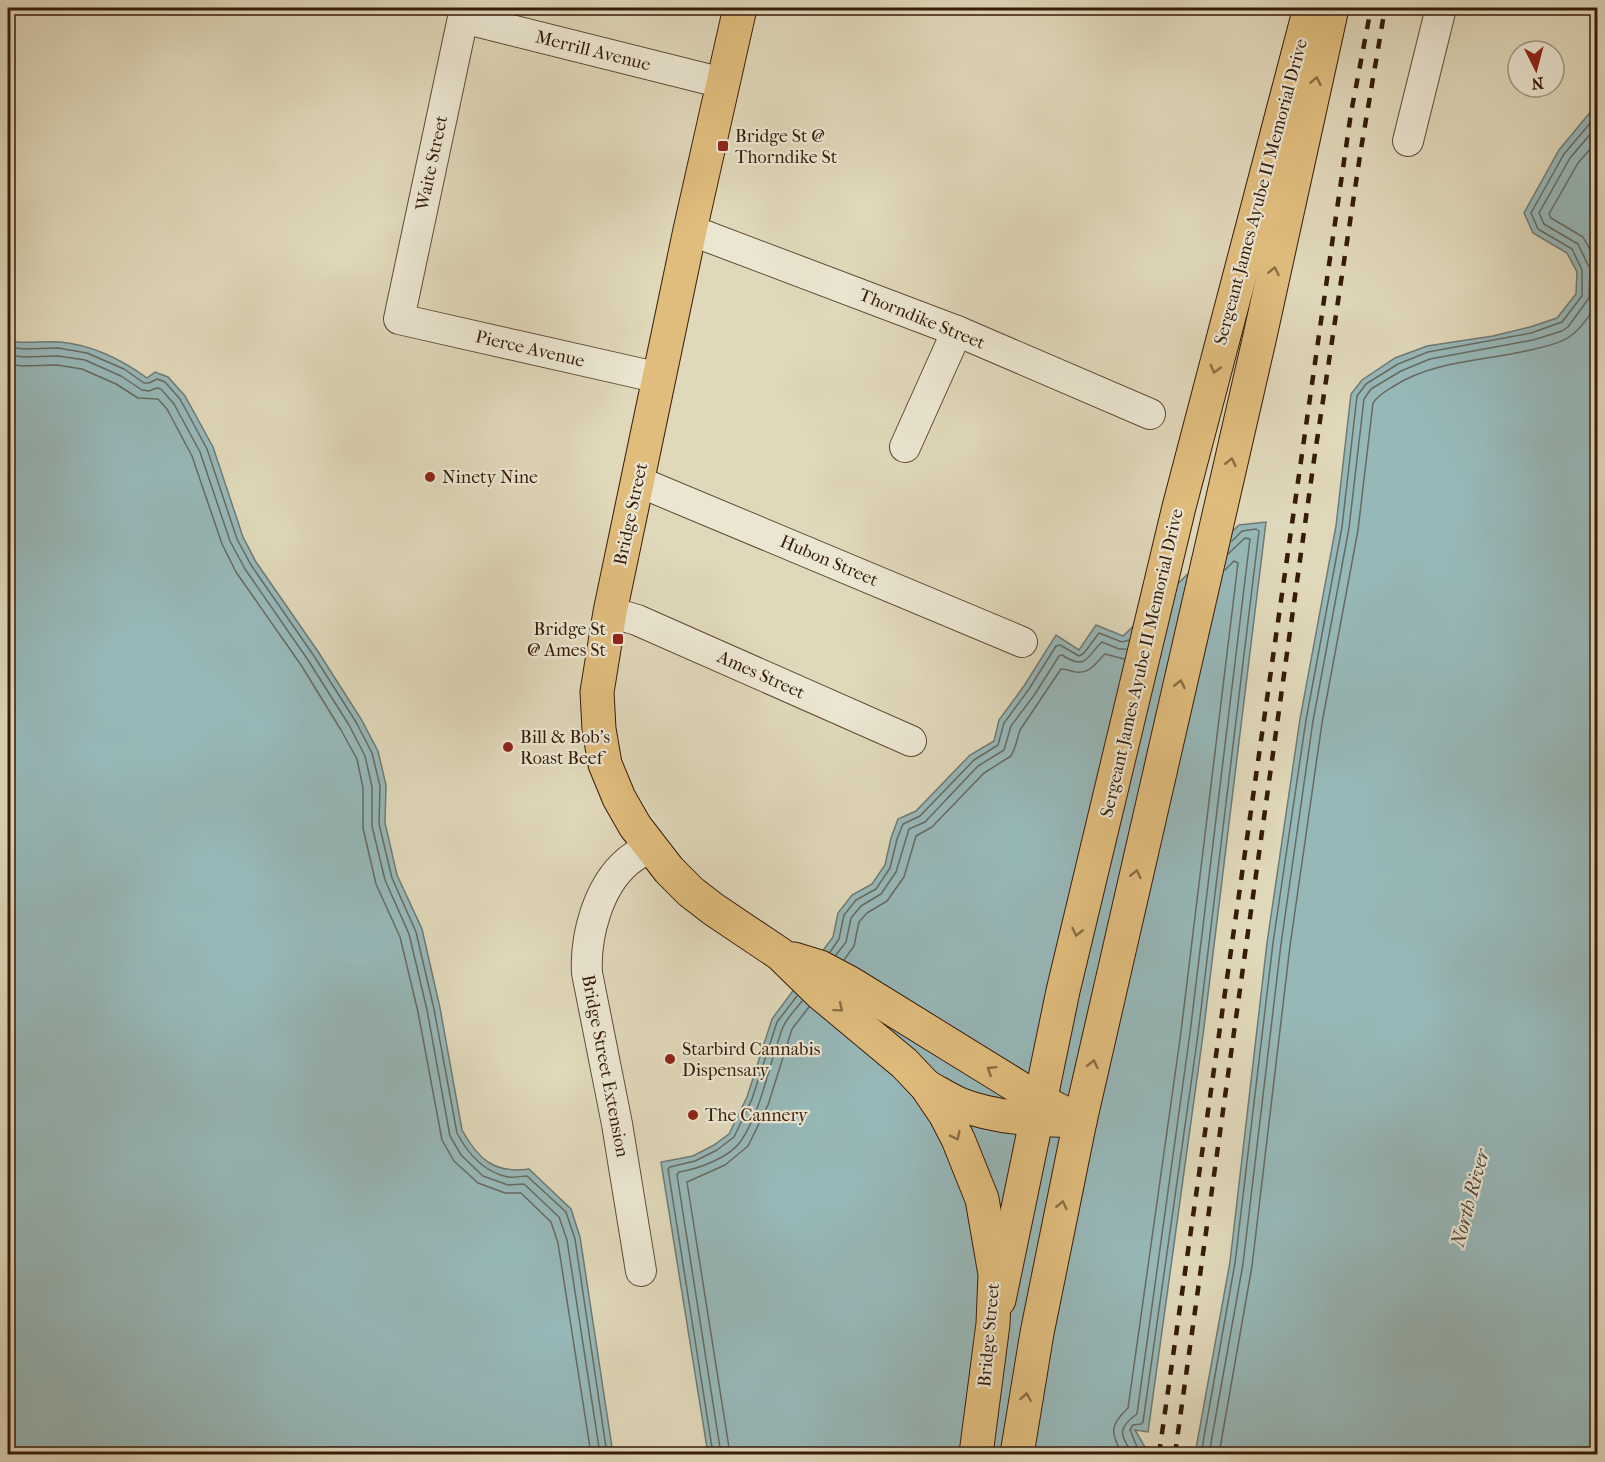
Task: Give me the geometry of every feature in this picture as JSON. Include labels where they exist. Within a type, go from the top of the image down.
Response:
[{"type":"main road","name":"Bridge Street","points":[[740,8],[690,230],[610,612],[597,692],[599,729],[605,764],[619,798],[650,846],[691,892],[780,954],[820,993],[904,1063],[926,1086],[958,1139],[982,1199],[995,1274],[993,1324],[976,1455]]},
{"type":"main road","name":"Sergeant James Ayube II Memorial Drive","points":[[993,1324],[1063,991],[1179,507],[1310,8]]},
{"type":"main road","name":"Sergeant James Ayube II Memorial Drive","points":[[1080,1121],[1332,8]]},
{"type":"main road","name":"Bridge Street","points":[[780,954],[820,967],[850,983],[1039,1110]]},
{"type":"main road","name":"Bridge Street","points":[[926,1086],[959,1104],[980,1110],[1039,1110],[1080,1121]]},
{"type":"main road","points":[[1017,1455],[1039,1322],[1080,1121]]},
{"type":"street","points":[[1408,141],[1441,8]]},
{"type":"street","name":"Merrill Avenue","points":[[464,13],[723,83]]},
{"type":"street","name":"Waite Street","points":[[399,319],[464,13]]},
{"type":"street","name":"Thorndike Street","points":[[690,230],[957,331],[1150,414]]},
{"type":"street","name":"Pierce Avenue","points":[[399,319],[660,378]]},
{"type":"street","points":[[905,447],[957,331]]},
{"type":"street","name":"Hubon Street","points":[[637,481],[1022,642]]},
{"type":"street","name":"Ames Street","points":[[610,612],[637,620],[911,741]]},
{"type":"street","name":"Bridge Street Extension","points":[[641,1271],[586,957],[598,906],[610,882],[626,863],[650,846]]},
{"type":"water","name":"North River","points":[[1597,104],[1597,1454],[1195,1454],[1230,1262],[1267,943],[1300,719],[1336,526],[1351,394],[1362,380],[1395,358],[1427,346],[1493,336],[1557,318],[1576,294],[1577,272],[1567,253],[1533,233],[1524,213],[1559,150]]},
{"type":"water","points":[[8,341],[60,342],[83,346],[116,359],[147,378],[155,372],[168,377],[185,396],[213,447],[243,537],[256,562],[361,719],[378,751],[386,785],[385,823],[397,875],[422,929],[440,1008],[462,1130],[474,1149],[488,1162],[506,1169],[529,1169],[571,1209],[580,1237],[613,1454],[8,1454]]},
{"type":"water","points":[[1266,522],[1203,1035],[1148,1432],[1135,1430],[1149,1454],[708,1454],[661,1162],[693,1156],[729,1134],[747,1097],[772,1019],[833,937],[838,913],[852,895],[872,884],[885,865],[898,819],[916,811],[970,755],[994,741],[999,720],[1024,686],[1056,635],[1079,650],[1096,625],[1123,636],[1239,525]]},
{"type":"railway","points":[[1159,1454],[1351,113],[1371,8]]},
{"type":"railway","points":[[1175,1454],[1314,460],[1361,149],[1385,8]]},
{"type":"place","name":"Bridge St @ Thorndike St","points":[[723,146]]},
{"type":"place","name":"Ninety Nine","points":[[430,477]]},
{"type":"place","name":"Bridge St @ Ames St","points":[[618,639]]},
{"type":"place","name":"Bill & Bob's Roast Beef","points":[[508,747]]},
{"type":"place","name":"Starbird Cannabis Dispensary","points":[[670,1059]]},
{"type":"place","name":"The Cannery","points":[[693,1115]]}]
